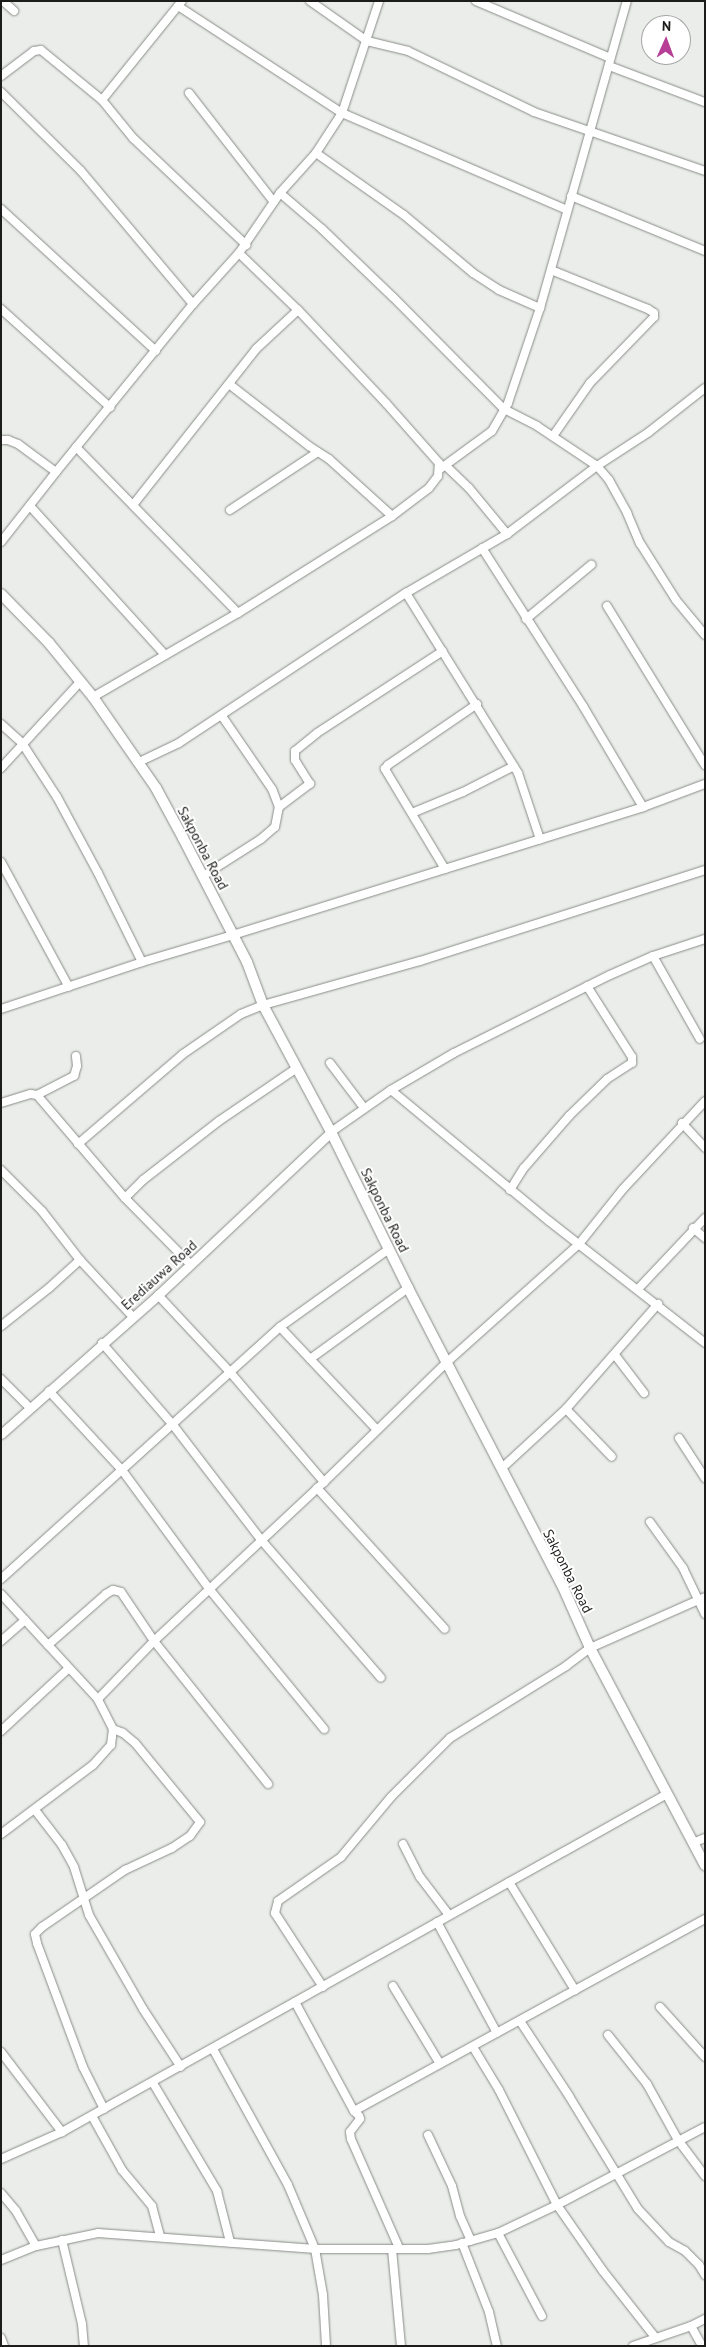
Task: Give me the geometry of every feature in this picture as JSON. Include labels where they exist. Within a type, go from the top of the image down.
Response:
[{"type":"main road","name":"Sakponba Road","points":[[1,594],[81,681],[93,697],[139,762],[203,876],[247,962],[263,1005],[298,1068],[408,1288],[502,1468],[562,1587],[590,1648],[705,1865]]},
{"type":"street","points":[[3,1],[14,11]]},
{"type":"street","points":[[310,1],[367,41],[408,51],[534,112],[705,171]]},
{"type":"street","points":[[1,542],[193,304],[239,253],[280,193],[316,153],[342,113],[379,1]]},
{"type":"street","points":[[476,1],[693,99],[705,102]]},
{"type":"street","points":[[93,697],[238,613],[392,516],[429,488],[443,468],[492,431],[504,409],[540,308],[627,1]]},
{"type":"street","points":[[102,100],[180,4],[342,113],[567,210]]},
{"type":"street","points":[[1,76],[34,51],[41,50],[102,100],[133,138],[246,244]]},
{"type":"street","points":[[1,92],[81,171],[193,304]]},
{"type":"street","points":[[189,93],[274,202]]},
{"type":"street","points":[[316,153],[404,215],[474,273],[499,290],[540,308]]},
{"type":"street","points":[[280,193],[393,297],[504,409],[554,436],[597,466],[609,480],[628,512],[640,544],[676,600],[705,635]]},
{"type":"street","points":[[571,196],[705,251]]},
{"type":"street","points":[[1,209],[156,351]]},
{"type":"street","points":[[239,253],[298,310],[386,403],[443,468],[469,488],[507,534]]},
{"type":"street","points":[[551,270],[654,313],[654,317],[590,383],[554,436]]},
{"type":"street","points":[[1,309],[110,407]]},
{"type":"street","points":[[133,505],[256,349],[298,310]]},
{"type":"street","points":[[229,384],[309,446],[330,459],[392,516]]},
{"type":"street","points":[[139,762],[179,743],[406,593],[507,534],[597,466],[649,432],[705,388]]},
{"type":"street","points":[[1,440],[8,440],[18,444],[56,472]]},
{"type":"street","points":[[308,458],[309,446]]},
{"type":"street","points":[[76,447],[238,613]]},
{"type":"street","points":[[230,510],[318,452]]},
{"type":"street","points":[[30,506],[165,654]]},
{"type":"street","points":[[482,548],[583,706],[642,807]]},
{"type":"street","points":[[526,619],[591,565]]},
{"type":"street","points":[[406,593],[477,704],[518,773],[540,839]]},
{"type":"street","points":[[607,606],[624,638],[675,714],[705,765]]},
{"type":"street","points":[[279,807],[310,784],[295,760],[295,751],[317,733],[443,650]]},
{"type":"street","points":[[1,768],[81,681]]},
{"type":"street","points":[[445,869],[385,770],[388,765],[477,704]]},
{"type":"street","points":[[203,876],[261,839],[275,827],[279,807],[272,789],[222,716]]},
{"type":"street","points":[[1,724],[22,743],[57,797],[98,873],[142,962]]},
{"type":"street","points":[[412,813],[462,792],[514,766]]},
{"type":"street","points":[[1,1009],[142,962],[642,807],[705,784]]},
{"type":"street","points":[[1,862],[69,987]]},
{"type":"street","points":[[78,1144],[183,1054],[242,1014],[263,1005],[420,961],[705,870]]},
{"type":"street","points":[[331,1132],[391,1090],[454,1053],[587,986],[653,956],[705,939]]},
{"type":"street","points":[[653,956],[700,1039]]},
{"type":"street","points":[[510,1190],[524,1168],[569,1116],[607,1079],[632,1063],[632,1057],[587,986]]},
{"type":"street","points":[[1,1103],[37,1094],[74,1076],[77,1066],[76,1056]]},
{"type":"street","points":[[330,1063],[364,1108]]},
{"type":"street","points":[[125,1198],[143,1180],[219,1121],[298,1068]]},
{"type":"street","points":[[391,1090],[510,1190],[704,1341]]},
{"type":"street","points":[[37,1094],[125,1198],[191,1265]]},
{"type":"street","points":[[98,1699],[154,1641],[324,1482],[447,1362],[579,1244],[623,1189],[682,1123],[705,1101]]},
{"type":"street","points":[[682,1123],[705,1148]]},
{"type":"street","name":"Erediauwa Road","points":[[1,1434],[191,1265],[331,1132]]},
{"type":"street","points":[[1,1170],[42,1211],[80,1260],[133,1317]]},
{"type":"street","points":[[638,1289],[705,1218]]},
{"type":"street","points":[[694,1228],[705,1238]]},
{"type":"street","points":[[1,1579],[280,1327],[389,1249]]},
{"type":"street","points":[[1,1326],[49,1288],[80,1260]]},
{"type":"street","points":[[310,1359],[408,1288]]},
{"type":"street","points":[[158,1295],[230,1372],[324,1482]]},
{"type":"street","points":[[502,1468],[566,1408],[615,1355],[658,1304]]},
{"type":"street","points":[[280,1327],[377,1430]]},
{"type":"street","points":[[102,1343],[173,1425],[262,1540],[381,1678]]},
{"type":"street","points":[[615,1355],[644,1393]]},
{"type":"street","points":[[1,1379],[30,1408]]},
{"type":"street","points":[[49,1391],[122,1470],[210,1590],[324,1730]]},
{"type":"street","points":[[566,1408],[612,1457]]},
{"type":"street","points":[[679,1438],[705,1478]]},
{"type":"street","points":[[317,1488],[445,1630]]},
{"type":"street","points":[[650,1522],[683,1568],[701,1599],[705,1614]]},
{"type":"street","points":[[48,1645],[106,1594],[113,1590],[121,1592],[154,1641],[268,1784]]},
{"type":"street","points":[[1,1594],[68,1669],[98,1699],[113,1729],[111,1745],[93,1765],[1,1834]]},
{"type":"street","points":[[323,1987],[275,1913],[278,1901],[341,1857],[391,1797],[450,1738],[566,1666],[590,1648],[701,1599]]},
{"type":"street","points":[[1,1641],[25,1620]]},
{"type":"street","points":[[1,1731],[68,1669]]},
{"type":"street","points":[[104,2109],[83,2067],[36,1934],[42,1927],[125,1870],[184,1840],[200,1822],[136,1743],[123,1733],[113,1729]]},
{"type":"street","points":[[1,2159],[62,2132],[153,2083],[436,1922],[667,1794]]},
{"type":"street","points":[[35,1810],[62,1845],[74,1867],[89,1915],[142,2009],[181,2067]]},
{"type":"street","points":[[693,1843],[705,1838]]},
{"type":"street","points":[[403,1844],[420,1877],[449,1915]]},
{"type":"street","points":[[509,1882],[575,1990]]},
{"type":"street","points":[[354,2111],[705,1919]]},
{"type":"street","points":[[436,1922],[498,2033]]},
{"type":"street","points":[[393,1986],[440,2064]]},
{"type":"street","points":[[295,2002],[360,2119],[350,2132],[351,2139],[395,2248],[401,2346]]},
{"type":"street","points":[[660,2007],[705,2057]]},
{"type":"street","points":[[520,2021],[638,2209],[669,2242],[685,2251],[699,2265],[705,2275]]},
{"type":"street","points":[[608,2035],[647,2084],[678,2140],[705,2176]]},
{"type":"street","points":[[473,2047],[499,2090],[557,2205],[603,2271],[655,2337]]},
{"type":"street","points":[[214,2049],[288,2185],[315,2249],[323,2295],[326,2346]]},
{"type":"street","points":[[1,2052],[62,2132]]},
{"type":"street","points":[[153,2083],[217,2191],[230,2242]]},
{"type":"street","points":[[92,2116],[122,2170],[152,2206],[160,2236]]},
{"type":"street","points":[[1,2260],[36,2246],[98,2233],[160,2236],[315,2249],[428,2249],[462,2244],[498,2232],[557,2205],[616,2172],[705,2127]]},
{"type":"street","points":[[428,2135],[452,2186],[460,2216],[471,2241]]},
{"type":"street","points":[[1,2194],[16,2211],[36,2246]]},
{"type":"street","points":[[498,2232],[542,2316]]},
{"type":"street","points":[[62,2240],[82,2324],[84,2346]]},
{"type":"street","points":[[462,2244],[489,2312],[497,2346]]},
{"type":"street","points":[[633,2346],[691,2326],[705,2319]]},
{"type":"street","points":[[691,2326],[702,2346]]},
{"type":"street","points":[[1,2338],[4,2346]]}]
